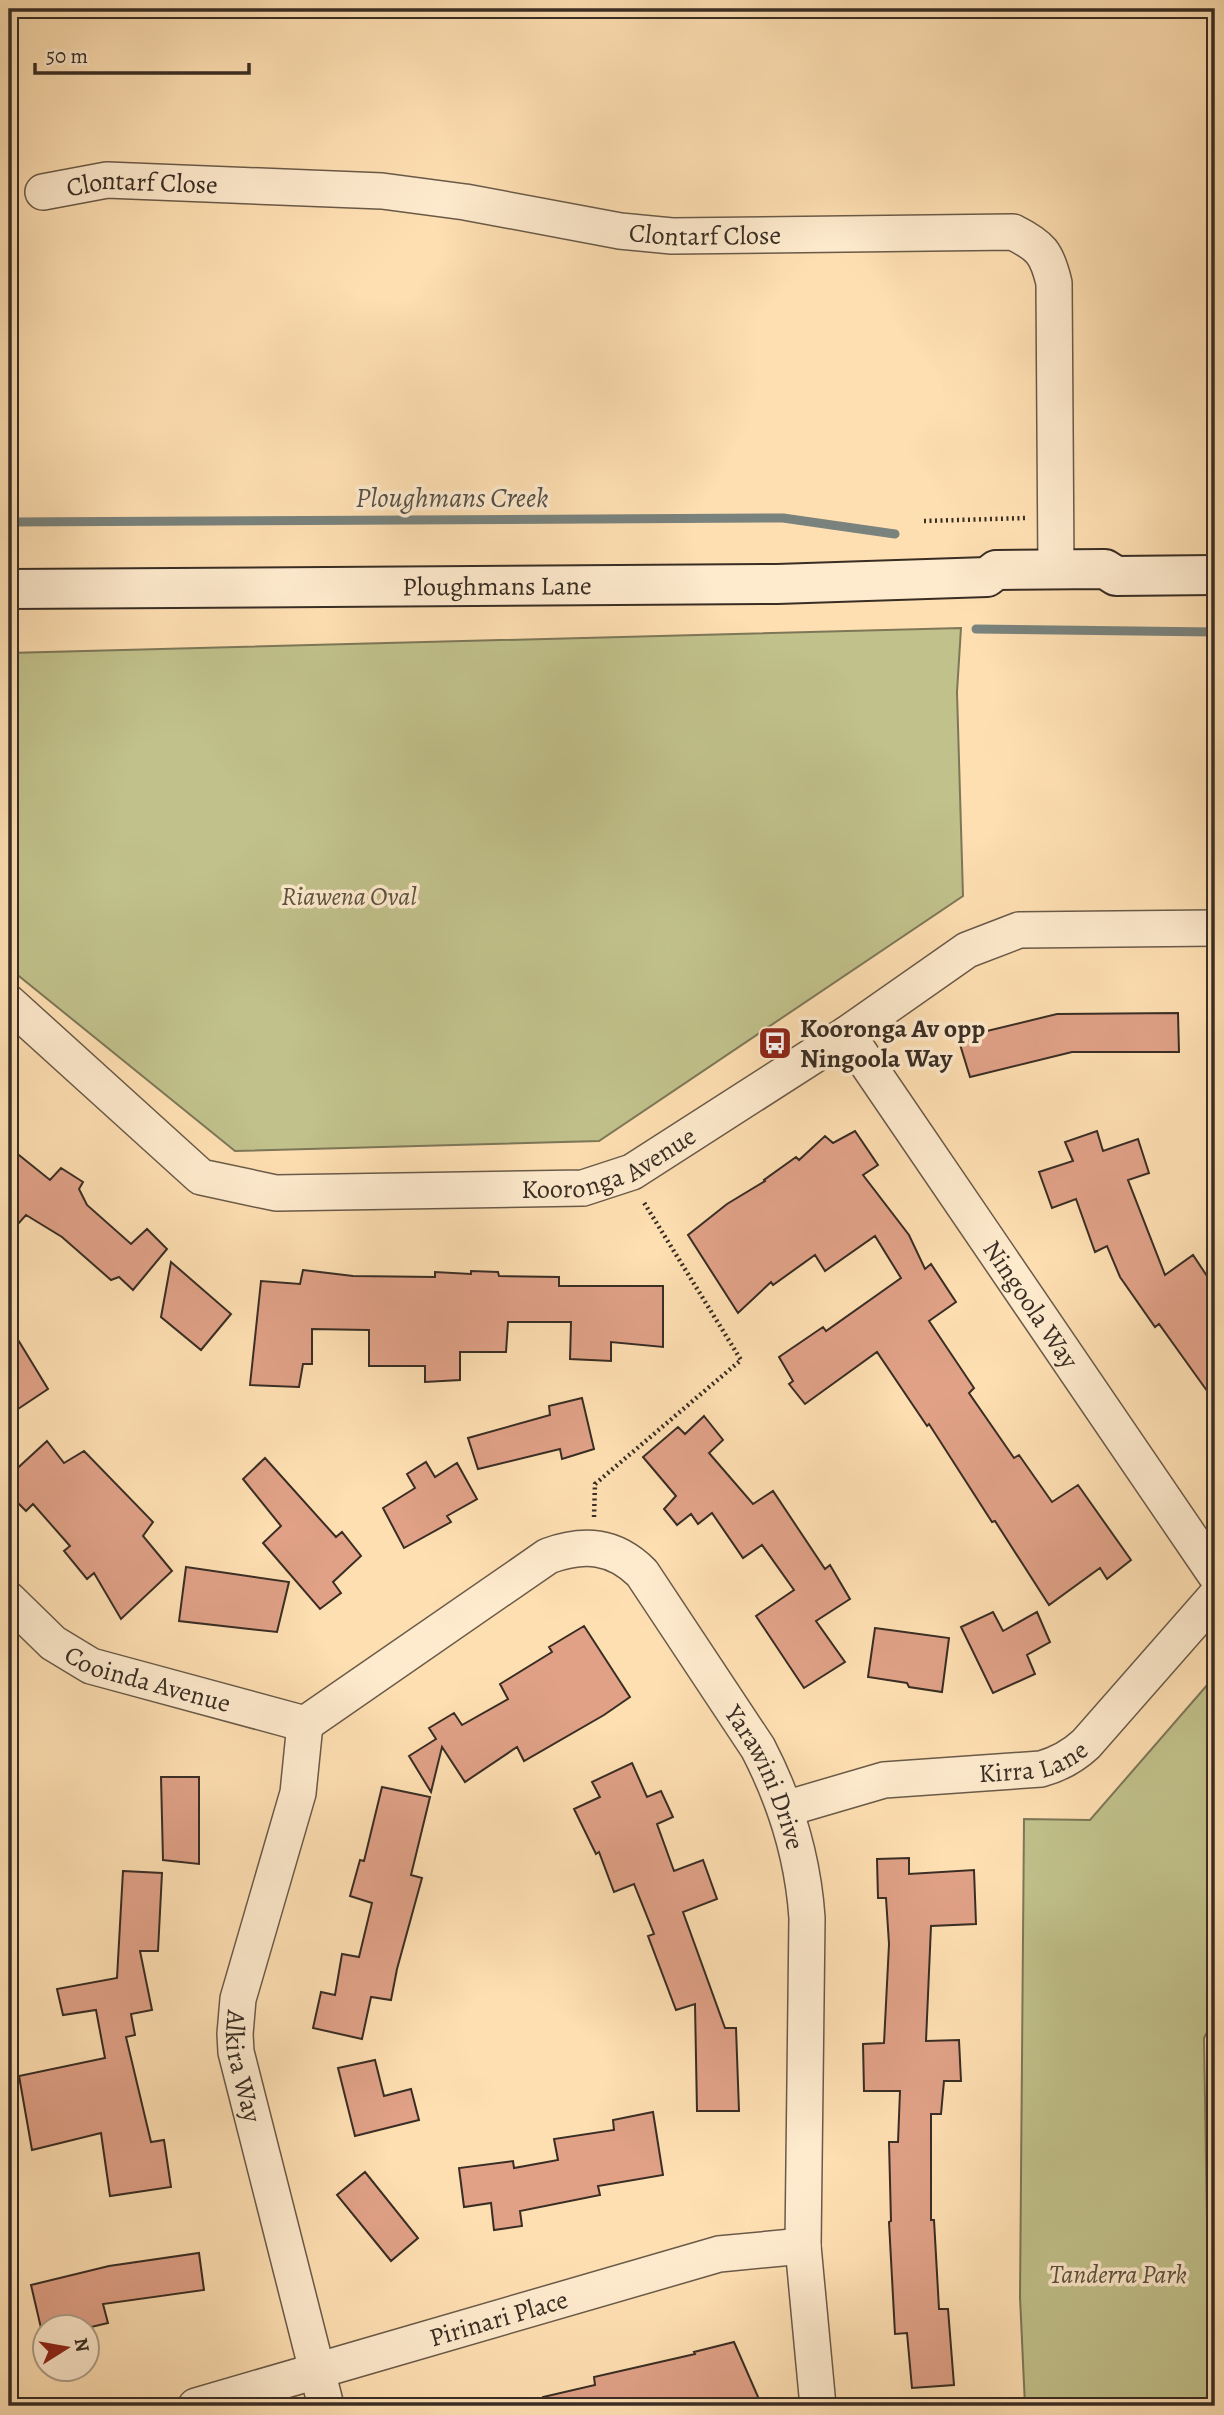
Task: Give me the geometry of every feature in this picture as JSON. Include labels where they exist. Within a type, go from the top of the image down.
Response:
[{"type":"street","name":"Clontarf Close","points":[[43,192],[107,180],[382,191],[466,202],[620,231],[672,236],[1013,232],[1034,243],[1049,262],[1054,283],[1055,570]]},
{"type":"street","name":"Ploughmans Lane","points":[[987,577],[996,570],[1105,569],[1115,576]]},
{"type":"street","name":"Ploughmans Lane","points":[[9,589],[777,584],[987,577],[997,583],[1106,582],[1115,576],[1215,575]]},
{"type":"street","name":"Kooronga Avenue","points":[[9,1003],[201,1177],[276,1193],[583,1188],[626,1174],[847,1034],[967,950],[1019,930],[1215,928]]},
{"type":"street","name":"Ningoola Way","points":[[847,1034],[1215,1574]]},
{"type":"street","name":"Yarawini Drive","points":[[305,1724],[548,1556],[566,1550],[592,1548],[628,1559],[642,1573],[758,1748],[774,1779],[796,1841],[807,1918],[803,2246],[818,2406]]},
{"type":"street","name":"Kirra Lane","points":[[785,1809],[884,1780],[1041,1769],[1057,1765],[1086,1744],[1215,1597]]},
{"type":"street","name":"Cooinda Avenue","points":[[9,1600],[52,1643],[91,1666],[305,1724]]},
{"type":"street","name":"Alkira Way","points":[[305,1724],[298,1793],[238,1999],[234,2034],[236,2052],[326,2406]]},
{"type":"street","name":"Pirinari Place","points":[[196,2406],[719,2254],[803,2246]]},
{"type":"path","points":[[924,521],[1055,517]]},
{"type":"path","points":[[592,1548],[595,1484],[741,1360],[626,1174]]},
{"type":"green space","name":"Riawena Oval","points":[[961,628],[957,692],[963,896],[599,1141],[235,1151],[9,968],[9,653]]},
{"type":"green space","name":"Tanderra Park","points":[[1215,1676],[1215,2017],[1204,2038],[1207,2221],[1215,2265],[1215,2406],[1025,2406],[1020,2297],[1024,1819],[1090,1820]]},
{"type":"building","points":[[1178,1013],[1179,1052],[1072,1052],[970,1077],[958,1038],[1057,1014]]},
{"type":"building","points":[[855,1131],[878,1165],[863,1175],[909,1235],[925,1269],[931,1264],[956,1302],[929,1321],[974,1388],[969,1393],[1014,1458],[1019,1455],[1052,1502],[1078,1485],[1131,1560],[1107,1579],[1100,1568],[1049,1605],[995,1521],[992,1522],[929,1424],[927,1426],[877,1352],[805,1404],[789,1384],[793,1381],[779,1357],[823,1327],[826,1331],[901,1278],[875,1236],[825,1271],[815,1255],[773,1285],[771,1282],[738,1313],[688,1235],[727,1204],[765,1181],[796,1157],[799,1160],[825,1136],[833,1143]]},
{"type":"building","points":[[1097,1131],[1103,1151],[1138,1139],[1149,1173],[1128,1180],[1165,1275],[1193,1255],[1215,1288],[1215,1402],[1159,1324],[1155,1327],[1120,1277],[1107,1246],[1095,1252],[1076,1199],[1052,1208],[1039,1172],[1073,1161],[1065,1142]]},
{"type":"building","points":[[9,1147],[50,1180],[61,1168],[83,1182],[79,1189],[87,1205],[131,1244],[147,1229],[167,1249],[133,1290],[119,1277],[111,1280],[62,1237],[26,1215],[9,1234]]},
{"type":"building","points":[[171,1262],[231,1314],[201,1350],[161,1317]]},
{"type":"building","points":[[303,1270],[353,1276],[435,1277],[435,1272],[498,1272],[499,1276],[559,1277],[559,1286],[663,1286],[663,1347],[611,1342],[611,1361],[570,1359],[571,1322],[508,1322],[506,1352],[460,1352],[460,1380],[425,1382],[425,1366],[369,1366],[369,1330],[312,1329],[312,1364],[303,1364],[299,1387],[250,1385],[261,1281],[300,1284]]},
{"type":"building","points":[[9,1325],[48,1389],[9,1415]]},
{"type":"building","points":[[582,1398],[594,1449],[562,1459],[560,1449],[478,1469],[468,1438],[550,1415],[549,1406]]},
{"type":"building","points":[[704,1416],[723,1440],[709,1453],[753,1504],[773,1491],[825,1569],[830,1565],[850,1599],[816,1621],[845,1662],[804,1688],[756,1616],[794,1590],[762,1545],[743,1558],[712,1513],[698,1524],[691,1514],[677,1525],[664,1509],[676,1496],[643,1457],[678,1427],[685,1434]]},
{"type":"building","points":[[47,1441],[64,1463],[84,1451],[153,1522],[143,1536],[172,1571],[121,1619],[94,1573],[87,1579],[64,1551],[70,1546],[33,1504],[26,1511],[9,1494],[9,1476]]},
{"type":"building","points":[[265,1458],[336,1537],[342,1532],[361,1556],[333,1582],[341,1593],[320,1609],[263,1543],[281,1526],[243,1479]]},
{"type":"building","points":[[426,1462],[435,1477],[457,1463],[477,1499],[447,1516],[451,1522],[404,1548],[383,1508],[415,1488],[407,1474]]},
{"type":"building","points":[[186,1567],[289,1582],[277,1632],[179,1621]]},
{"type":"building","points":[[993,1612],[1003,1631],[1037,1612],[1050,1642],[1027,1655],[1035,1674],[993,1693],[961,1627]]},
{"type":"building","points":[[584,1626],[630,1697],[524,1761],[517,1747],[465,1782],[442,1747],[431,1792],[409,1756],[436,1739],[429,1728],[454,1713],[462,1725],[508,1699],[500,1684],[552,1652],[549,1647]]},
{"type":"building","points":[[875,1628],[949,1638],[942,1692],[868,1677]]},
{"type":"building","points":[[632,1763],[647,1797],[661,1791],[673,1817],[657,1824],[674,1871],[703,1860],[717,1899],[683,1912],[725,2028],[736,2028],[739,2111],[697,2111],[695,2004],[676,2010],[648,1936],[654,1934],[634,1884],[614,1892],[599,1852],[596,1854],[574,1809],[600,1797],[592,1782]]},
{"type":"building","points":[[161,1777],[199,1777],[199,1864],[163,1860]]},
{"type":"building","points":[[382,1787],[430,1797],[411,1875],[422,1878],[391,2000],[371,1997],[362,2039],[313,2028],[321,1992],[335,1995],[342,1954],[359,1957],[372,1903],[350,1896],[360,1860],[364,1861]]},
{"type":"building","points":[[909,1858],[909,1874],[974,1870],[976,1924],[931,1926],[926,2041],[959,2040],[961,2081],[944,2081],[941,2114],[931,2114],[931,2220],[934,2220],[939,2309],[948,2309],[954,2385],[912,2388],[907,2333],[895,2334],[889,2222],[889,2142],[898,2142],[900,2091],[864,2091],[863,2044],[884,2043],[889,1944],[886,1898],[878,1898],[877,1859]]},
{"type":"building","points":[[123,1871],[162,1873],[158,1951],[140,1951],[152,2010],[131,2014],[135,2035],[126,2037],[151,2142],[164,2140],[171,2187],[110,2196],[101,2133],[32,2150],[19,2076],[105,2058],[96,2010],[63,2015],[57,1989],[117,1978]]},
{"type":"building","points":[[375,2060],[384,2096],[411,2089],[419,2120],[355,2136],[338,2068]]},
{"type":"building","points":[[653,2112],[663,2175],[598,2186],[600,2195],[520,2211],[522,2226],[494,2230],[491,2203],[464,2207],[459,2168],[513,2161],[514,2168],[558,2160],[554,2139],[614,2130],[613,2120]]},
{"type":"building","points":[[365,2172],[418,2238],[391,2261],[337,2195]]},
{"type":"building","points":[[199,2253],[204,2290],[103,2304],[108,2323],[102,2324],[102,2314],[38,2314],[31,2285],[109,2266]]},
{"type":"building","points":[[734,2342],[762,2406],[688,2406],[686,2400],[659,2406],[544,2406],[543,2397],[595,2385],[594,2377],[695,2354],[694,2352]]},
{"type":"waterway","name":"Ploughmans Creek","points":[[9,522],[783,518],[895,534]]},
{"type":"waterway","name":"Ploughmans Creek","points":[[976,629],[1215,632]]},
{"type":"place","name":"Kooronga Av opp Ningoola Way","points":[[775,1043]]}]
